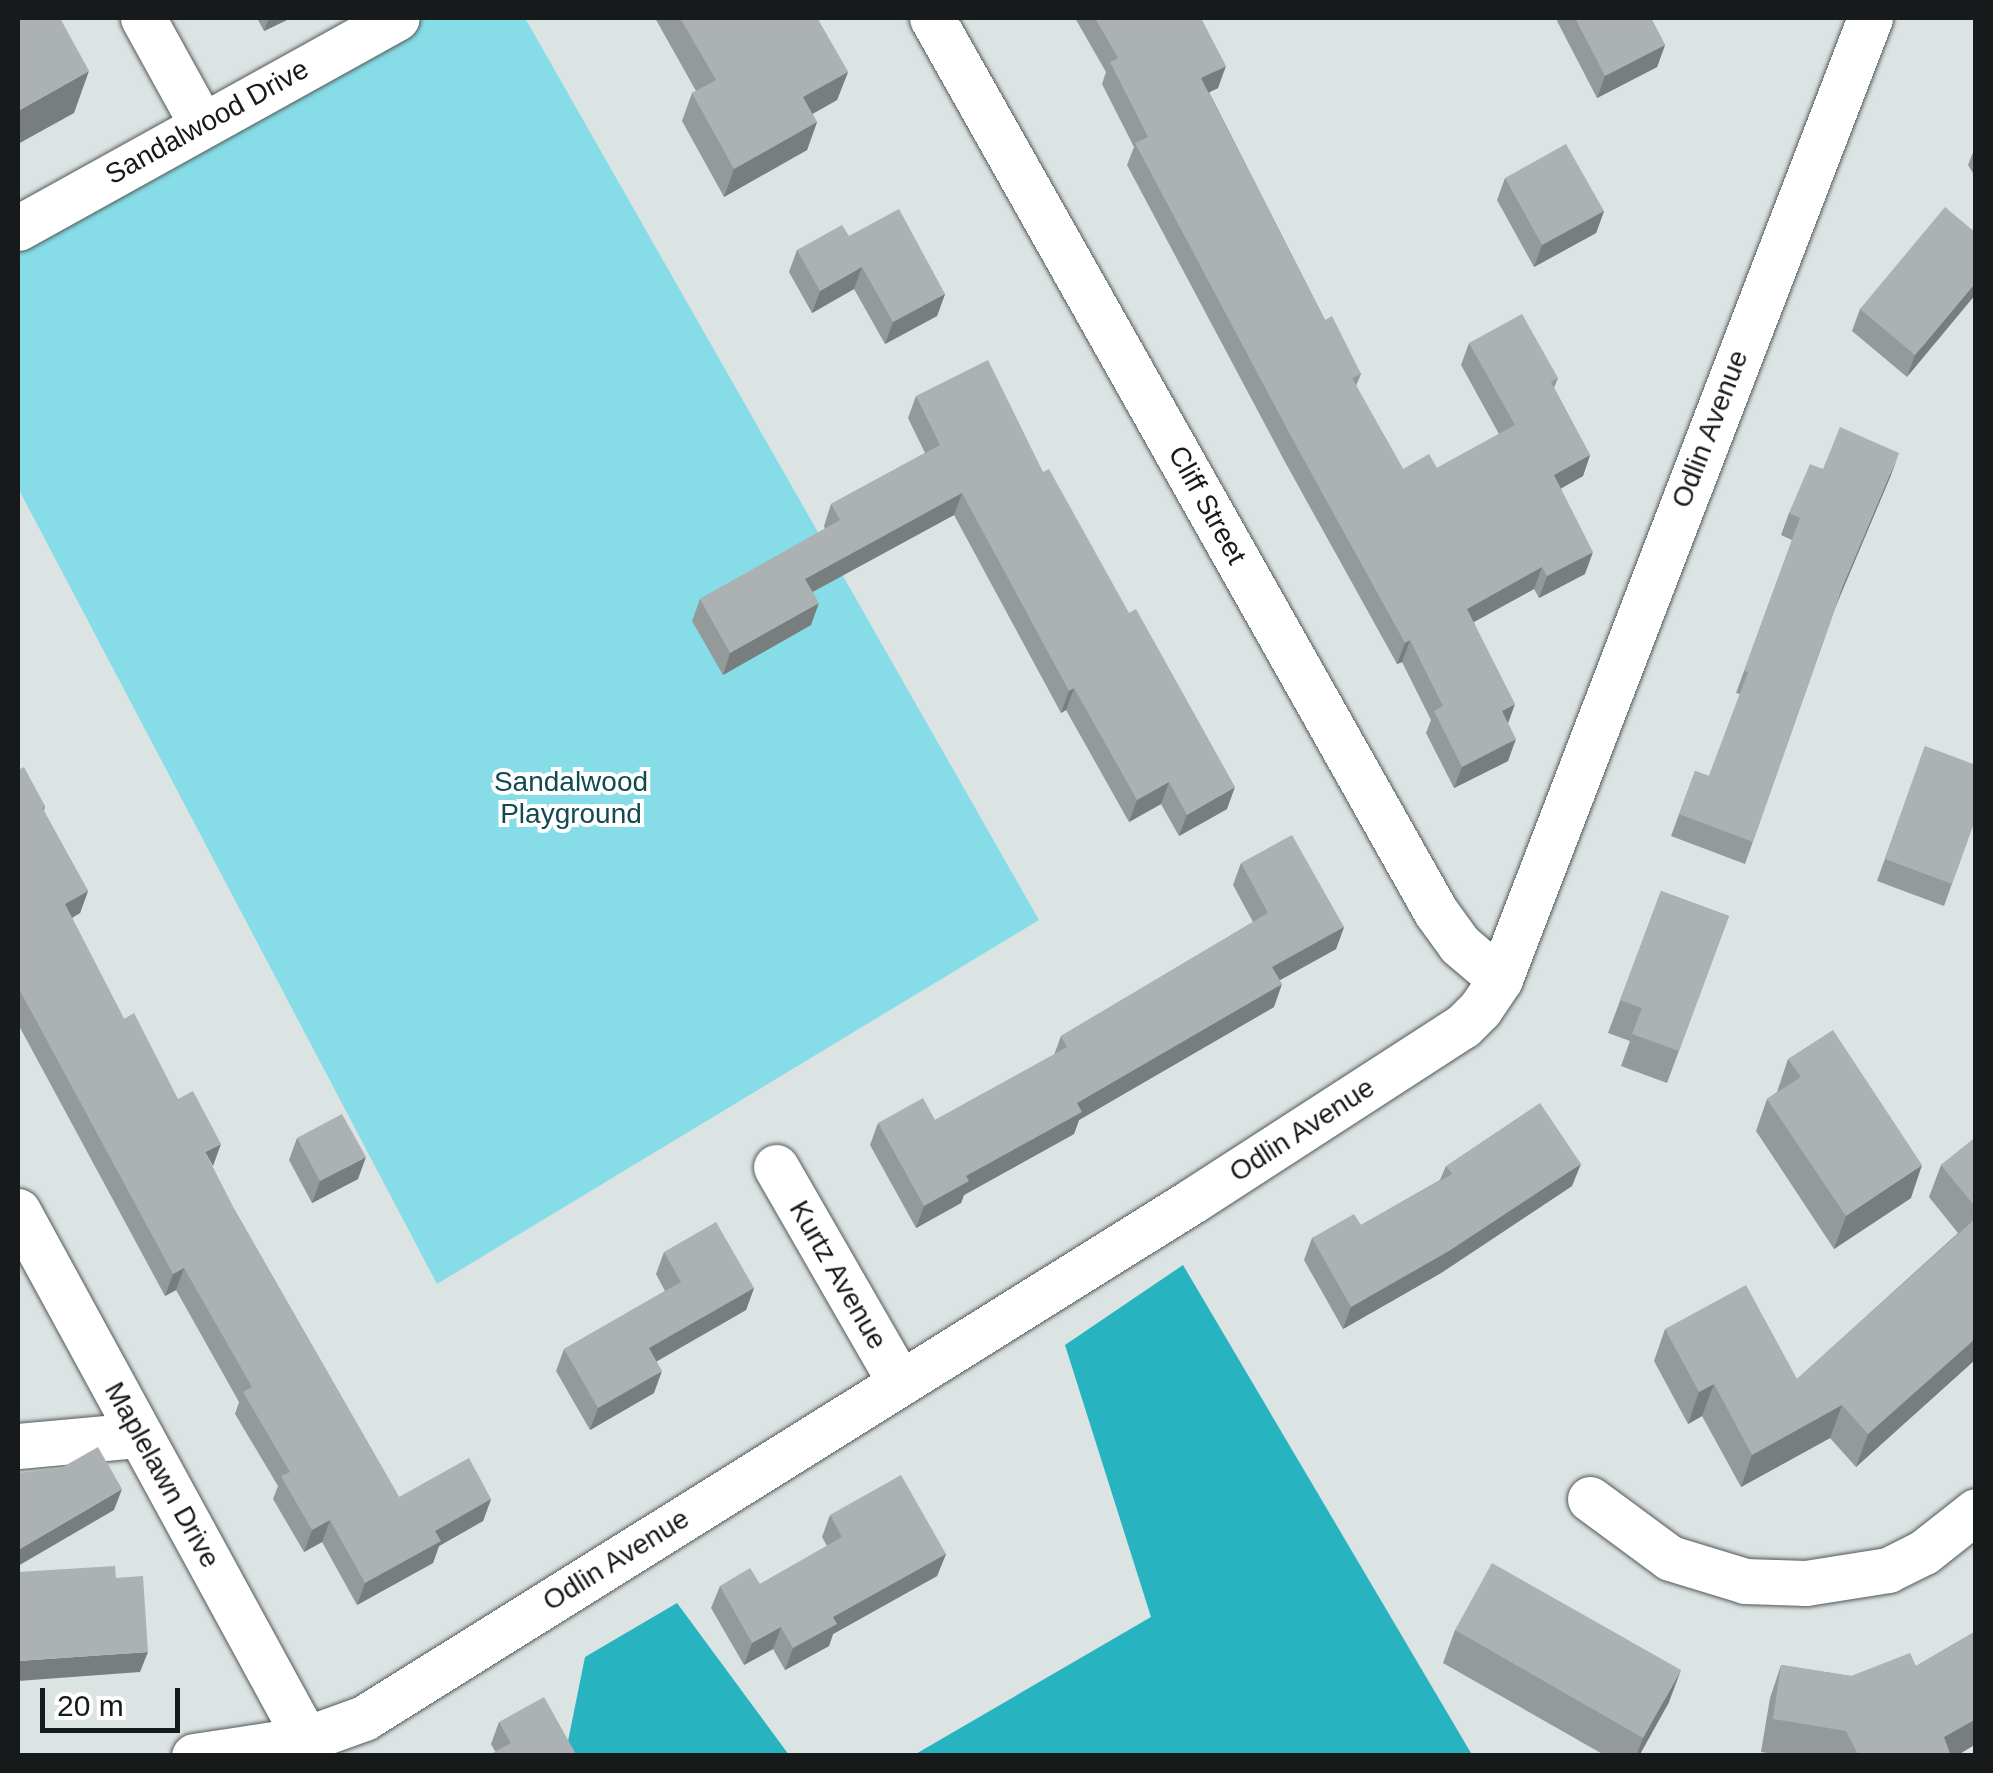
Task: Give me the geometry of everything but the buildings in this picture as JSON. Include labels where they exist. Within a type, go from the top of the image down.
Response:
[{"type":"street","points":[[142,18],[202,125]]},
{"type":"street","name":"Sandalwood Drive","points":[[18,228],[397,18]]},
{"type":"street","name":"Cliff Street","points":[[932,18],[1436,912],[1460,945],[1500,978]]},
{"type":"street","name":"Odlin Avenue","points":[[194,1756],[306,1739],[364,1718],[1463,1026],[1480,1010],[1500,978],[1870,18]]},
{"type":"street","name":"Kurtz Avenue","points":[[776,1168],[900,1382]]},
{"type":"street","name":"Maplelawn Drive","points":[[18,1212],[306,1739]]},
{"type":"street","points":[[18,1446],[140,1436]]},
{"type":"street","points":[[1590,1499],[1670,1558],[1746,1581],[1806,1583],[1888,1570],[1924,1552],[1976,1511]]},
{"type":"green space","name":"Sandalwood Playground","points":[[397,18],[525,18],[1039,920],[437,1284],[18,488],[18,228]]},
{"type":"shaded area","points":[[1183,1265],[1470,1755],[914,1755],[1151,1617],[1065,1345]]},
{"type":"shaded area","points":[[677,1603],[789,1755],[565,1756],[585,1657]]}]
